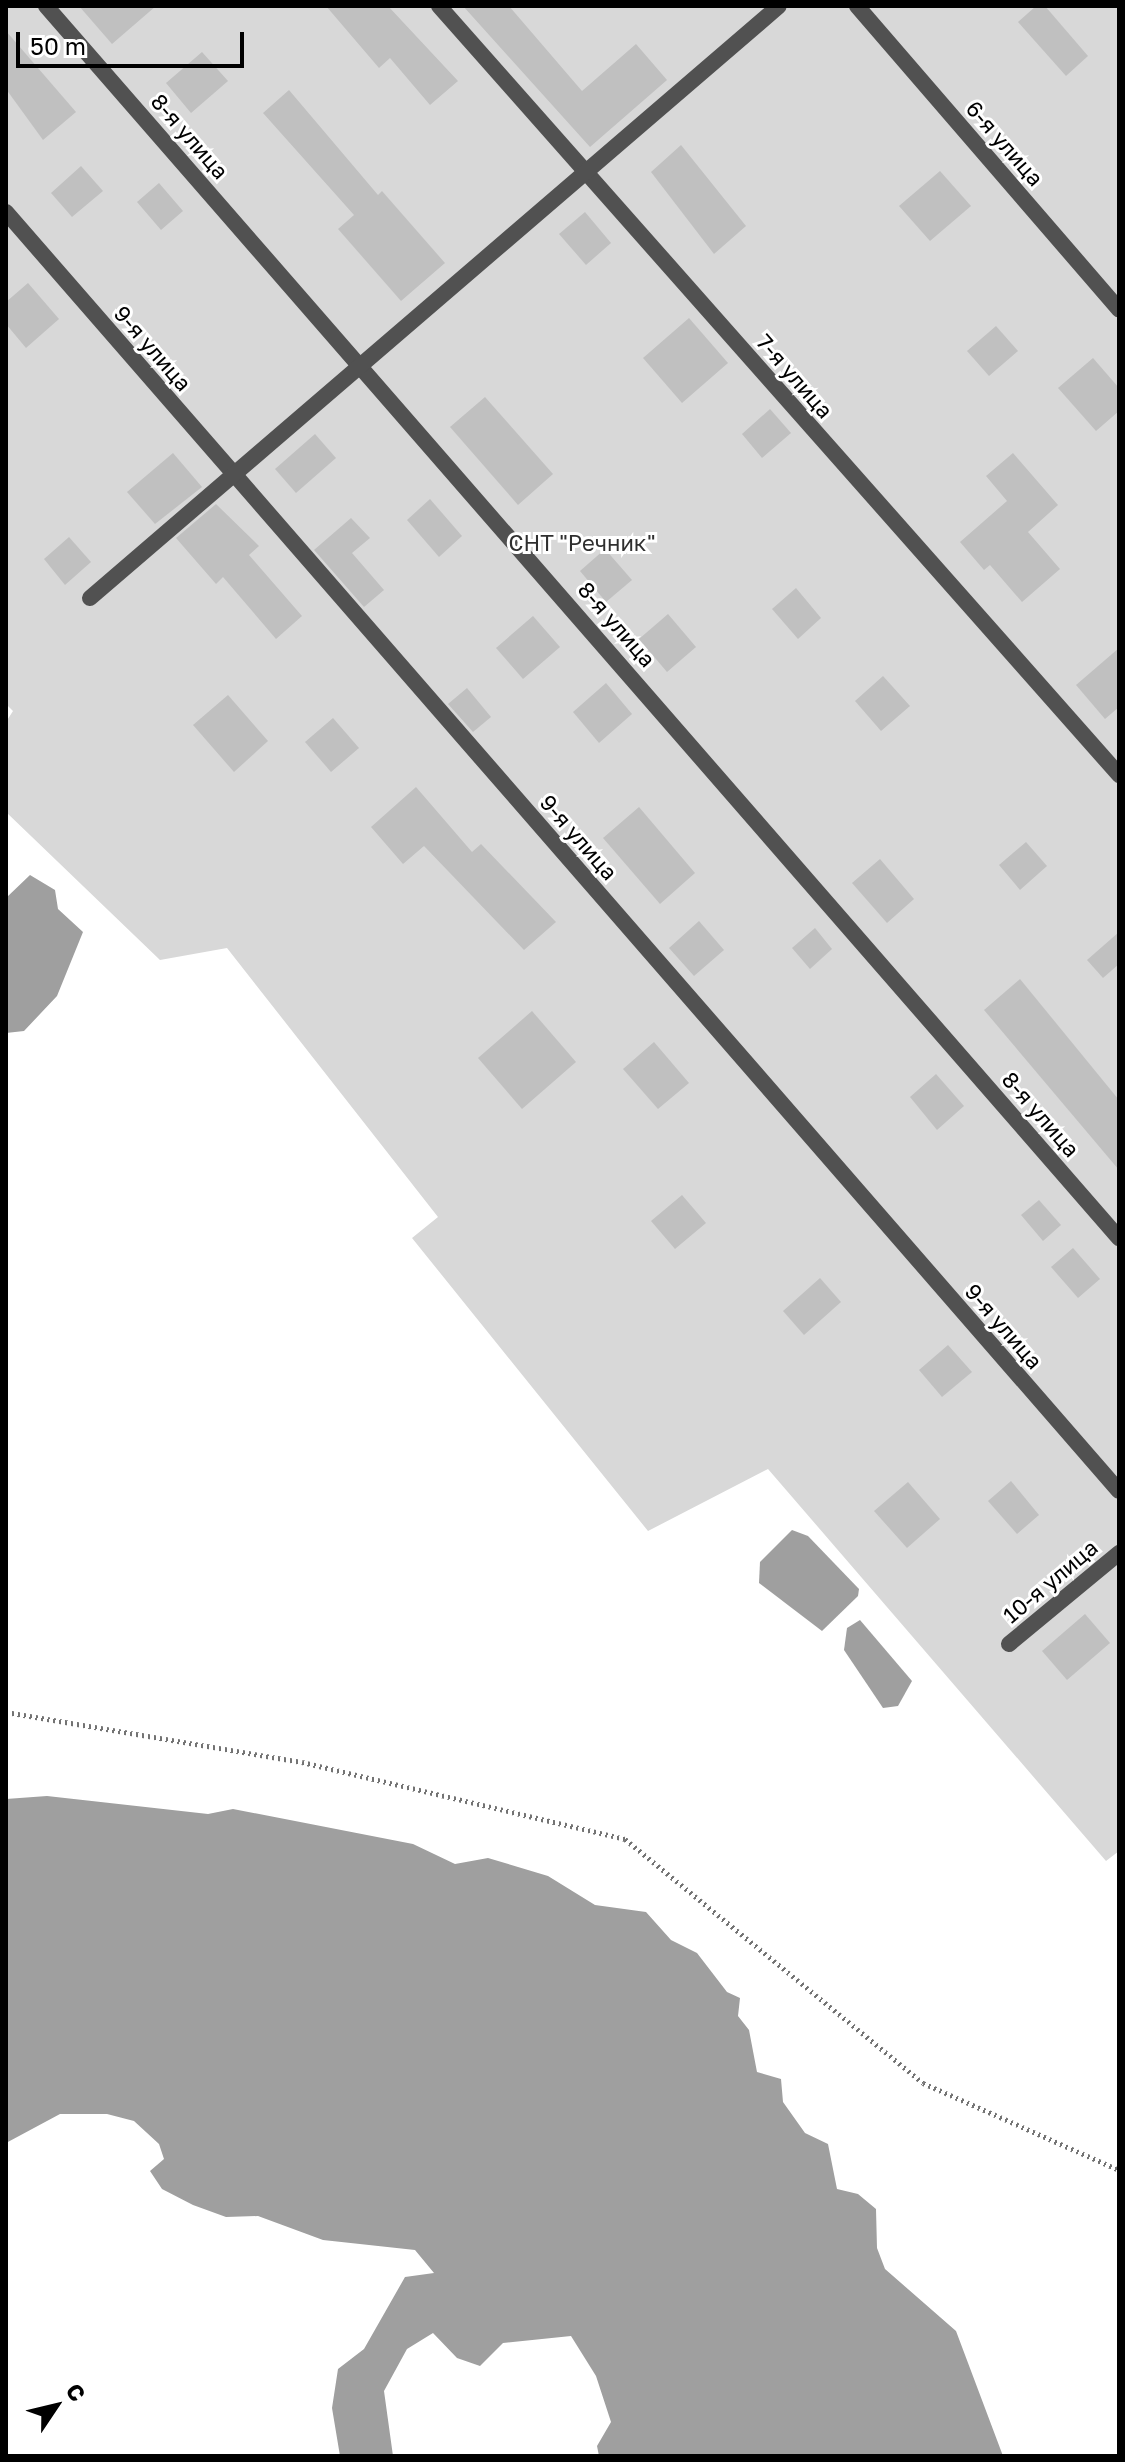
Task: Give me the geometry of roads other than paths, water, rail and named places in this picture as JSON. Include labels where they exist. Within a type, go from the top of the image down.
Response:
[{"type":"street","name":"8-я улица","points":[[46,6],[362,364],[1119,1238]]},
{"type":"street","name":"7-я улица","points":[[439,6],[1119,775]]},
{"type":"street","points":[[90,598],[779,6]]},
{"type":"street","name":"6-я улица","points":[[857,6],[1119,309]]},
{"type":"street","name":"9-я улица","points":[[6,212],[1119,1491]]},
{"type":"street","name":"10-я улица","points":[[1009,1644],[1119,1553]]},
{"type":"park label","name":"СНТ \"Речник\"","points":[[582,543]]}]
